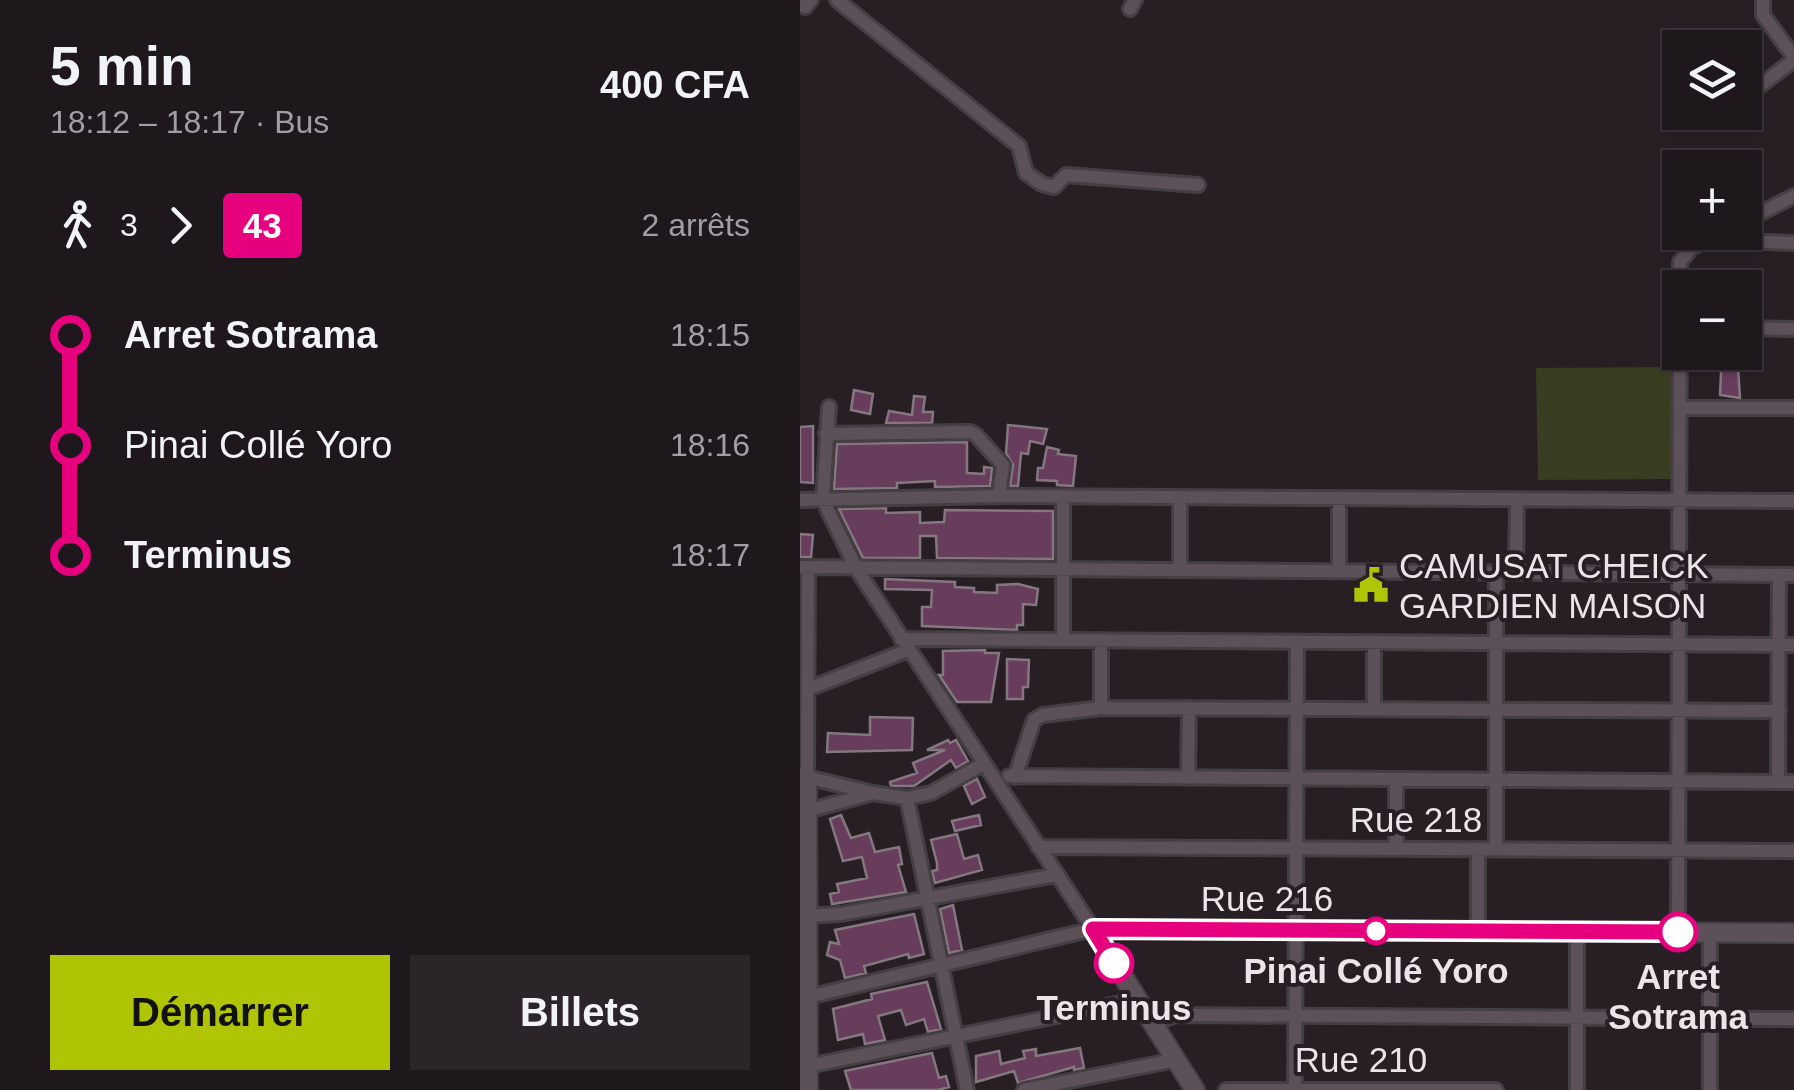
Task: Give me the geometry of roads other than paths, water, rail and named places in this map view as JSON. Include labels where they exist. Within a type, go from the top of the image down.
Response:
[{"type":"street","points":[[800,5],[804,7],[811,0]]},
{"type":"street","points":[[837,0],[1019,146],[1026,173],[1042,184],[1054,187],[1066,175],[1198,185]]},
{"type":"street","points":[[1762,83],[1794,58],[1762,15],[1763,0]]},
{"type":"street","points":[[1762,212],[1794,196]]},
{"type":"street","points":[[1762,243],[1794,244]]},
{"type":"street","points":[[1762,328],[1794,329]]},
{"type":"street","points":[[1678,932],[1680,370]]},
{"type":"street","points":[[829,406],[823,500],[856,568],[1195,1090]]},
{"type":"street","points":[[1680,408],[1794,408]]},
{"type":"street","points":[[826,434],[976,435],[1002,466],[999,496]]},
{"type":"street","points":[[800,500],[1063,496],[1794,500]]},
{"type":"street","points":[[1063,496],[1063,640]]},
{"type":"street","points":[[1180,498],[1180,570]]},
{"type":"street","points":[[1339,571],[1340,498]]},
{"type":"street","points":[[1516,572],[1518,500]]},
{"type":"street","points":[[808,1090],[804,707],[808,688],[804,567],[1794,575]]},
{"type":"street","points":[[1496,572],[1496,849]]},
{"type":"street","points":[[1778,782],[1779,574]]},
{"type":"street","points":[[808,688],[904,644],[1063,640],[1794,644]]},
{"type":"street","points":[[1101,640],[1101,708]]},
{"type":"street","points":[[1296,642],[1296,1089]]},
{"type":"street","points":[[1374,642],[1374,709]]},
{"type":"street","points":[[1015,776],[1034,720],[1043,715],[1101,708],[1778,711]]},
{"type":"street","points":[[1188,778],[1189,708]]},
{"type":"street","points":[[804,777],[906,798],[931,793],[987,770],[1015,776],[1794,782]]},
{"type":"street","points":[[1396,780],[1396,849]]},
{"type":"street","points":[[807,811],[873,794]]},
{"type":"street","points":[[906,798],[967,1090]]},
{"type":"street","name":"Rue 218","points":[[1038,847],[1794,851]]},
{"type":"street","points":[[1478,849],[1478,931]]},
{"type":"street","points":[[804,916],[841,914],[1056,874]]},
{"type":"street","name":"Rue 216","points":[[805,988],[942,965],[1093,929],[1794,933]]},
{"type":"street","points":[[1576,1090],[1577,932]]},
{"type":"street","points":[[1710,932],[1710,1090]]},
{"type":"street","points":[[806,1055],[956,1036],[1136,1000]]},
{"type":"street","points":[[1152,1024],[1175,1015],[1794,1019]]},
{"type":"street","points":[[1024,1090],[1060,1086],[1175,1060]]},
{"type":"street","name":"Rue 210","points":[[1226,1090],[1496,1090]]},
{"type":"place","name":"CAMUSAT CHEICK GARDIEN MAISON","points":[[1371,585]]},
{"type":"place","name":"Pinai Collé Yoro","points":[[1376,931]]},
{"type":"place","name":"Arret Sotrama","points":[[1678,932]]},
{"type":"place","name":"Terminus","points":[[1114,963]]}]
